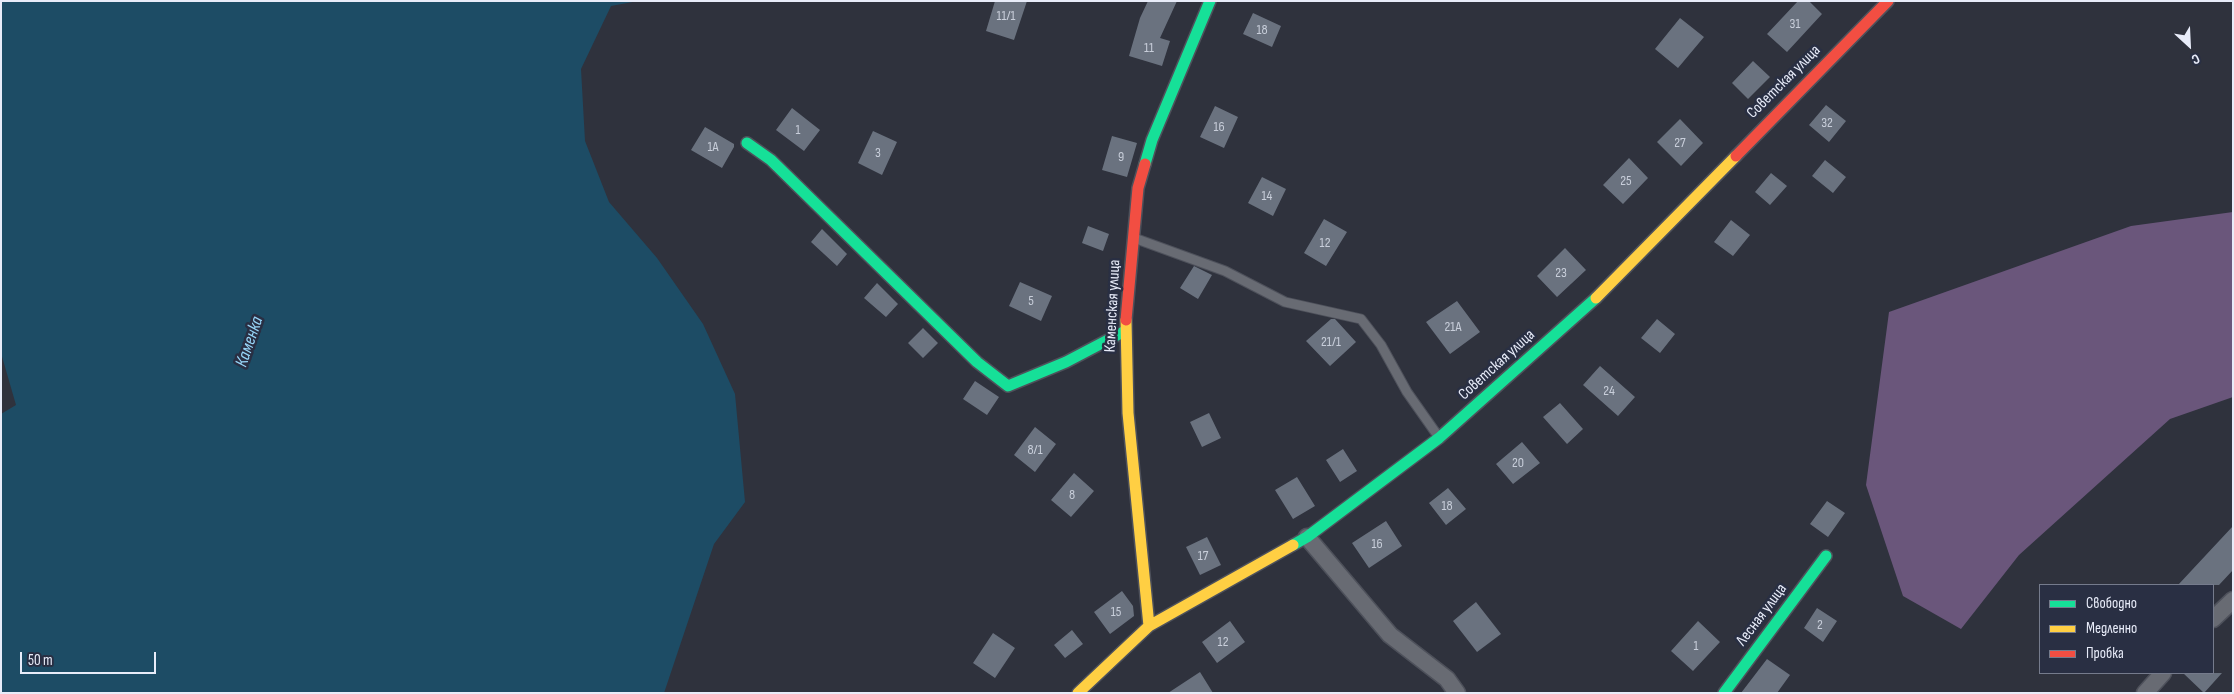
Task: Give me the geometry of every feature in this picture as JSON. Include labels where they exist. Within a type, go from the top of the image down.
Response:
[{"type":"street","name":"Каменская улица","points":[[1149,626],[1128,413],[1125,331],[1133,237],[1138,188],[1152,140],[1210,1]]},
{"type":"street","name":"Советская улица","points":[[1078,693],[1149,626],[1307,537],[1440,438],[1602,293],[1888,1]]},
{"type":"street","points":[[747,143],[771,160],[977,362],[1008,386],[1018,384],[1075,358],[1125,331]]},
{"type":"street","points":[[1307,537],[1390,635],[1447,679],[1457,693]]},
{"type":"street","name":"Лесная улица","points":[[1724,693],[1826,556]]},
{"type":"street","points":[[2214,618],[2233,600]]},
{"type":"street","points":[[2146,693],[2162,674]]},
{"type":"lane","points":[[1133,237],[1226,271],[1285,302],[1361,319],[1381,345],[1407,392],[1440,438]]},
{"type":"shaded area","points":[[2233,212],[2233,397],[2170,419],[2019,555],[1961,629],[1903,596],[1866,485],[1889,312],[2131,226]]},
{"type":"water","name":"Каменка","points":[[1,1],[638,1],[611,6],[581,69],[585,141],[609,202],[657,258],[703,324],[735,394],[745,502],[714,544],[664,693],[1,693],[1,414],[16,405],[1,353]]},
{"type":"building","points":[[995,1],[1027,1],[1014,40],[986,31]]},
{"type":"building","points":[[1148,1],[1177,1],[1160,38],[1170,41],[1162,66],[1129,56],[1140,18]]},
{"type":"building","points":[[1798,1],[1809,1],[1822,14],[1787,52],[1767,34]]},
{"type":"building","points":[[1253,13],[1281,26],[1272,47],[1243,34]]},
{"type":"building","points":[[1680,18],[1704,37],[1678,68],[1655,49]]},
{"type":"building","points":[[1753,61],[1770,77],[1748,99],[1732,83]]},
{"type":"building","points":[[1826,105],[1846,121],[1829,142],[1809,125]]},
{"type":"building","points":[[1215,106],[1238,117],[1224,148],[1200,137]]},
{"type":"building","points":[[792,108],[820,130],[804,151],[776,130]]},
{"type":"building","points":[[1680,119],[1703,143],[1681,166],[1657,142]]},
{"type":"building","points":[[705,127],[734,144],[722,168],[691,150]]},
{"type":"building","points":[[873,131],[897,142],[882,175],[858,163]]},
{"type":"building","points":[[1112,136],[1137,143],[1127,177],[1102,170]]},
{"type":"building","points":[[1629,158],[1648,178],[1623,204],[1603,185]]},
{"type":"building","points":[[1825,160],[1846,177],[1833,193],[1812,176]]},
{"type":"building","points":[[1771,173],[1787,186],[1770,205],[1755,192]]},
{"type":"building","points":[[1262,177],[1286,189],[1273,216],[1248,203]]},
{"type":"building","points":[[1324,219],[1347,232],[1326,266],[1304,253]]},
{"type":"building","points":[[1731,220],[1750,235],[1733,256],[1714,242]]},
{"type":"building","points":[[1088,226],[1109,234],[1103,251],[1082,243]]},
{"type":"building","points":[[822,229],[847,254],[837,266],[811,242]]},
{"type":"building","points":[[1565,248],[1586,270],[1557,297],[1537,276]]},
{"type":"building","points":[[1194,266],[1212,275],[1198,299],[1180,288]]},
{"type":"building","points":[[1020,282],[1052,296],[1041,321],[1009,306]]},
{"type":"building","points":[[877,283],[898,304],[886,317],[864,298]]},
{"type":"building","points":[[1457,301],[1480,332],[1450,354],[1426,322]]},
{"type":"building","points":[[1331,319],[1335,319],[1356,342],[1330,366],[1306,341]]},
{"type":"building","points":[[1657,319],[1675,334],[1660,353],[1641,338]]},
{"type":"building","points":[[923,328],[938,343],[923,358],[908,343]]},
{"type":"building","points":[[1600,366],[1635,397],[1618,416],[1583,385]]},
{"type":"building","points":[[975,381],[999,397],[987,415],[963,399]]},
{"type":"building","points":[[1560,403],[1583,429],[1567,444],[1543,417]]},
{"type":"building","points":[[1209,413],[1221,438],[1202,447],[1190,422]]},
{"type":"building","points":[[1035,427],[1056,444],[1035,472],[1014,455]]},
{"type":"building","points":[[1522,442],[1540,463],[1513,484],[1496,464]]},
{"type":"building","points":[[1343,449],[1357,471],[1340,482],[1326,460]]},
{"type":"building","points":[[1074,473],[1094,491],[1071,517],[1051,500]]},
{"type":"building","points":[[1297,477],[1315,506],[1293,519],[1275,490]]},
{"type":"building","points":[[1448,488],[1466,509],[1446,525],[1429,503]]},
{"type":"building","points":[[1827,501],[1845,513],[1828,537],[1810,524]]},
{"type":"building","points":[[1386,521],[1402,546],[1369,568],[1352,543]]},
{"type":"building","points":[[2233,526],[2233,570],[2219,585],[2179,584]]},
{"type":"building","points":[[1207,537],[1221,565],[1200,575],[1186,547]]},
{"type":"building","points":[[1122,591],[1133,606],[1134,616],[1110,634],[1094,612]]},
{"type":"building","points":[[1476,602],[1501,634],[1477,652],[1453,621]]},
{"type":"building","points":[[1817,608],[1837,621],[1823,642],[1804,628]]},
{"type":"building","points":[[1230,621],[1245,642],[1217,663],[1202,642]]},
{"type":"building","points":[[1698,621],[1720,642],[1693,671],[1671,651]]},
{"type":"building","points":[[1072,630],[1083,644],[1065,658],[1054,645]]},
{"type":"building","points":[[993,633],[1015,648],[995,678],[973,663]]},
{"type":"building","points":[[1767,659],[1790,675],[1777,693],[1741,693]]},
{"type":"building","points":[[1200,672],[1213,693],[1168,693]]},
{"type":"building","points":[[2222,673],[2204,693],[2184,674]]},
{"type":"traffic: fast","points":[[1145,164],[1152,140],[1210,1]]},
{"type":"traffic: fast","points":[[747,143],[771,160],[977,362],[1008,386],[1066,362],[1125,331]]},
{"type":"traffic: fast","points":[[1293,545],[1307,537],[1439,438],[1596,298]]},
{"type":"traffic: fast","points":[[1724,693],[1826,556]]},
{"type":"traffic: slow","points":[[1596,298],[1736,156]]},
{"type":"traffic: slow","points":[[1126,320],[1128,413],[1149,626]]},
{"type":"traffic: slow","points":[[1078,693],[1149,626],[1293,545]]},
{"type":"traffic: jam","points":[[1736,156],[1888,1]]},
{"type":"traffic: jam","points":[[1126,320],[1138,188],[1145,164]]}]
